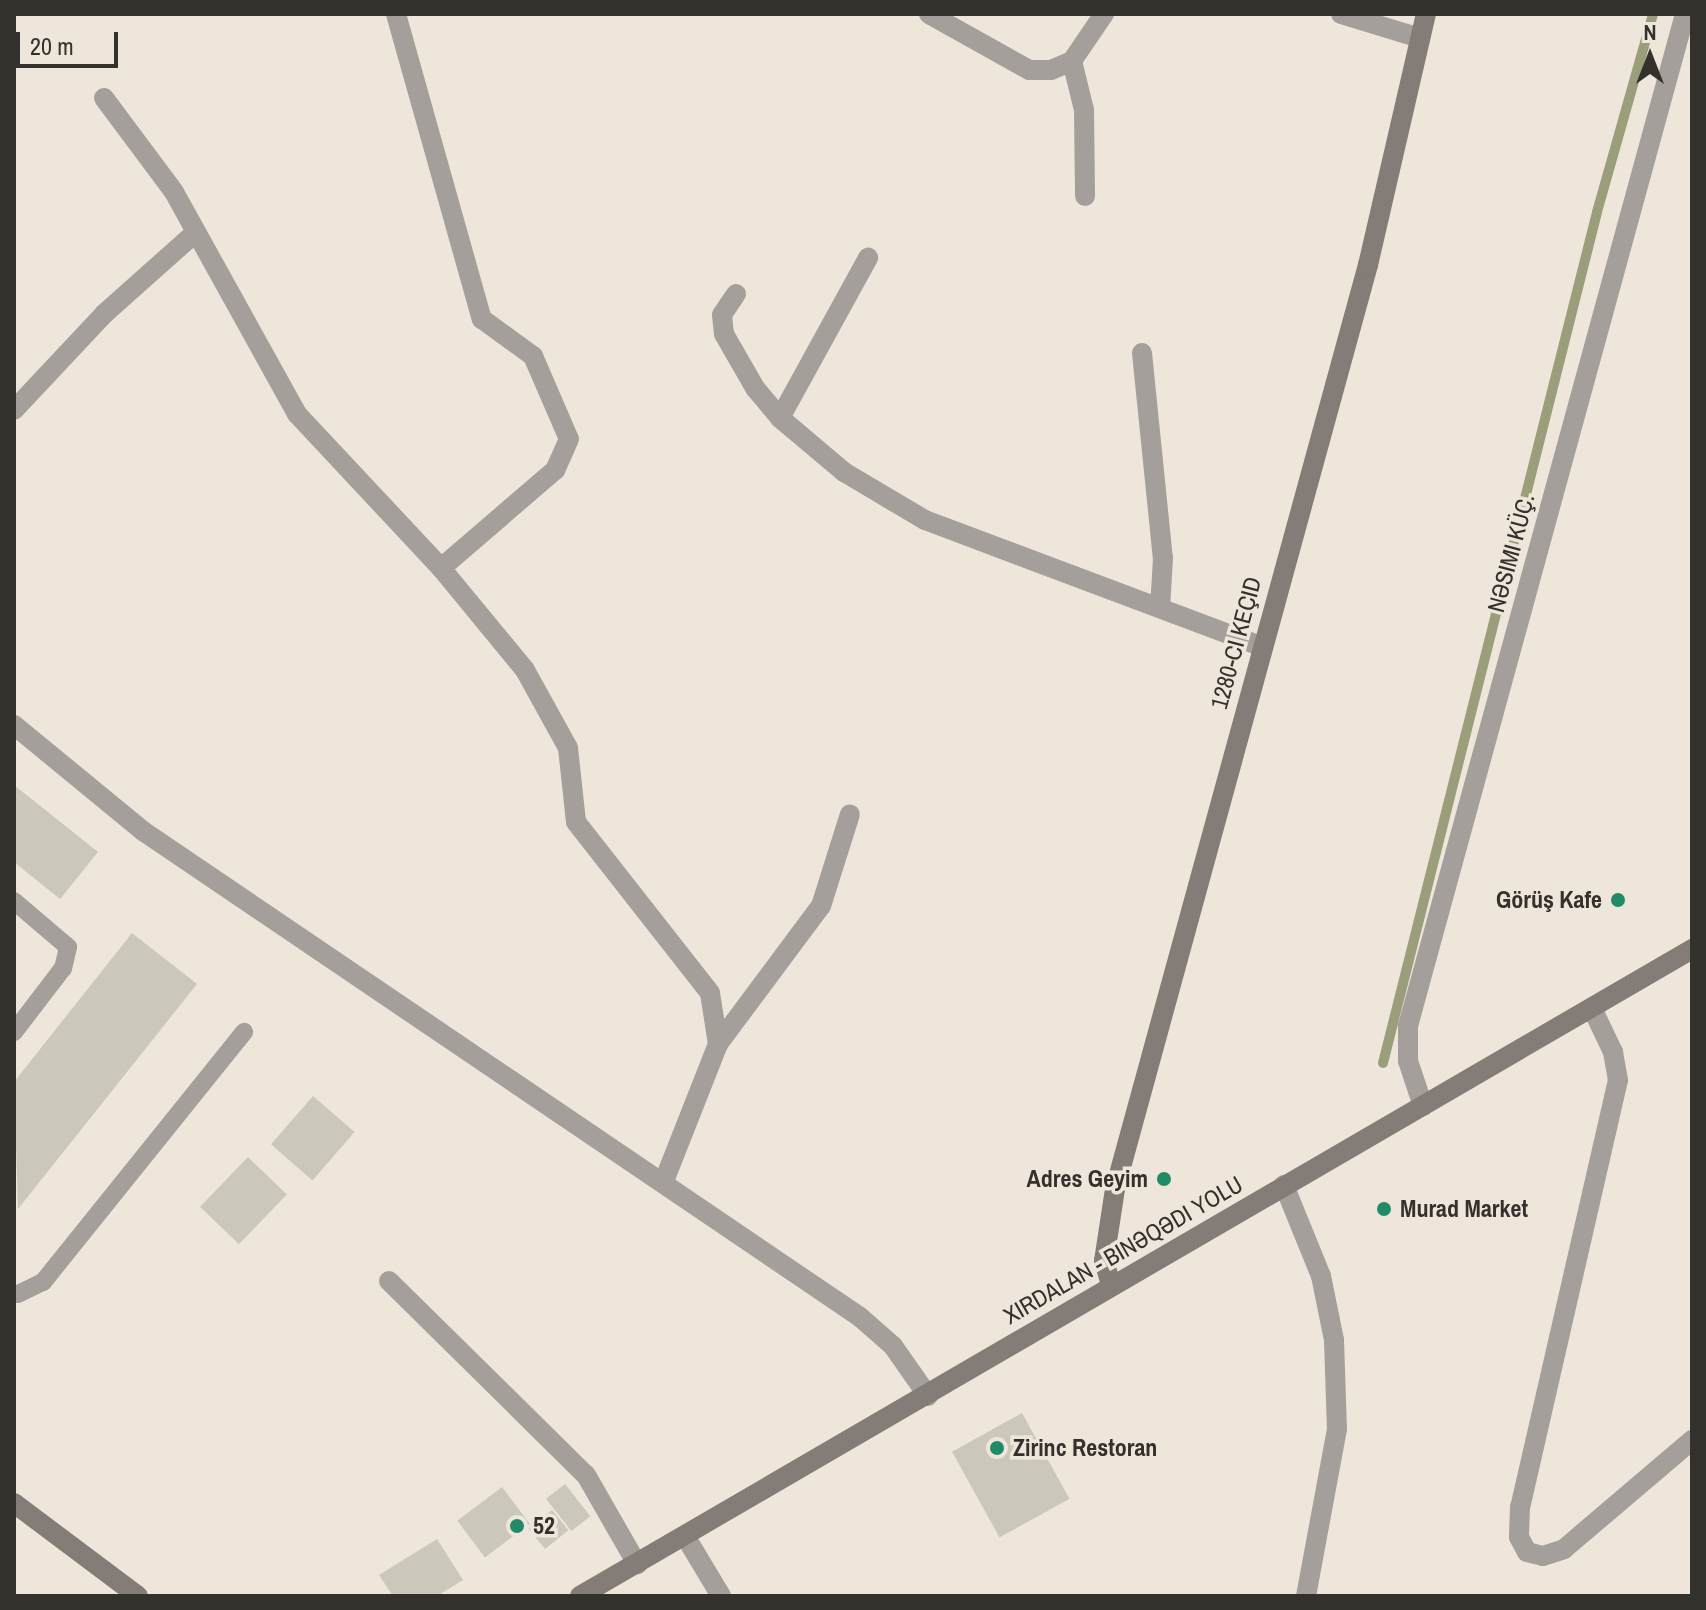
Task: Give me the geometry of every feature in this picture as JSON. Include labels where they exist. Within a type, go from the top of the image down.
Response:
[{"type":"street","points":[[396,14],[482,319],[533,356],[569,439],[555,470],[441,568]]},
{"type":"street","points":[[929,14],[1029,70],[1051,70],[1072,61],[1104,14]]},
{"type":"street","points":[[1341,14],[1420,38]]},
{"type":"street","points":[[1111,1285],[1104,1261],[1110,1208],[1368,265],[1426,14]]},
{"type":"street","name":"NƏSIMI KÜÇ.","points":[[1423,1106],[1408,1061],[1408,1026],[1685,14]]},
{"type":"street","points":[[1072,61],[1084,110],[1085,196]]},
{"type":"street","points":[[104,98],[174,192],[297,414],[441,568],[525,670],[568,748],[576,822],[710,993],[718,1044]]},
{"type":"street","points":[[14,410],[104,314],[196,232]]},
{"type":"street","points":[[780,418],[868,258]]},
{"type":"street","points":[[736,294],[722,315],[724,334],[755,388],[780,418],[844,472],[925,520],[1262,647]]},
{"type":"street","points":[[1142,353],[1163,558],[1160,608]]},
{"type":"street","points":[[14,725],[143,831],[664,1181],[860,1317],[893,1346],[928,1396]]},
{"type":"street","points":[[664,1181],[718,1044],[821,906],[850,814]]},
{"type":"street","points":[[580,1596],[1692,949]]},
{"type":"street","points":[[1592,1008],[1613,1052],[1618,1080],[1520,1507],[1519,1537],[1527,1552],[1543,1556],[1564,1549],[1692,1440]]},
{"type":"street","points":[[1284,1185],[1321,1276],[1334,1340],[1337,1429],[1306,1596]]},
{"type":"street","points":[[389,1281],[586,1475],[637,1564]]},
{"type":"street","points":[[14,1503],[138,1596]]},
{"type":"street","points":[[685,1536],[721,1596]]},
{"type":"lane","points":[[14,901],[68,947],[63,968],[14,1032]]},
{"type":"lane","points":[[15,1296],[43,1282],[244,1032]]},
{"type":"building","points":[[14,785],[98,852],[60,899],[14,862]]},
{"type":"building","points":[[132,933],[197,984],[18,1209],[14,1082]]},
{"type":"building","points":[[313,1096],[355,1132],[313,1180],[271,1144]]},
{"type":"building","points":[[248,1157],[287,1195],[239,1244],[200,1207]]},
{"type":"building","points":[[1022,1413],[1070,1499],[1000,1537],[952,1452]]},
{"type":"building","points":[[565,1484],[590,1516],[571,1531],[546,1499]]},
{"type":"building","points":[[502,1487],[530,1524],[485,1557],[457,1521]]},
{"type":"building","points":[[552,1510],[568,1530],[545,1549],[529,1529]]},
{"type":"building","points":[[437,1539],[463,1580],[437,1596],[393,1596],[379,1575]]},
{"type":"waterway","points":[[1383,1063],[1597,212],[1653,14]]},
{"type":"place","name":"Görüş Kafe","points":[[1618,900]]},
{"type":"place","name":"Adres Geyim","points":[[1164,1179]]},
{"type":"place","name":"Murad Market","points":[[1384,1209]]},
{"type":"place","name":"Zirinc Restoran","points":[[997,1448]]},
{"type":"place","name":"52","points":[[517,1526]]}]
